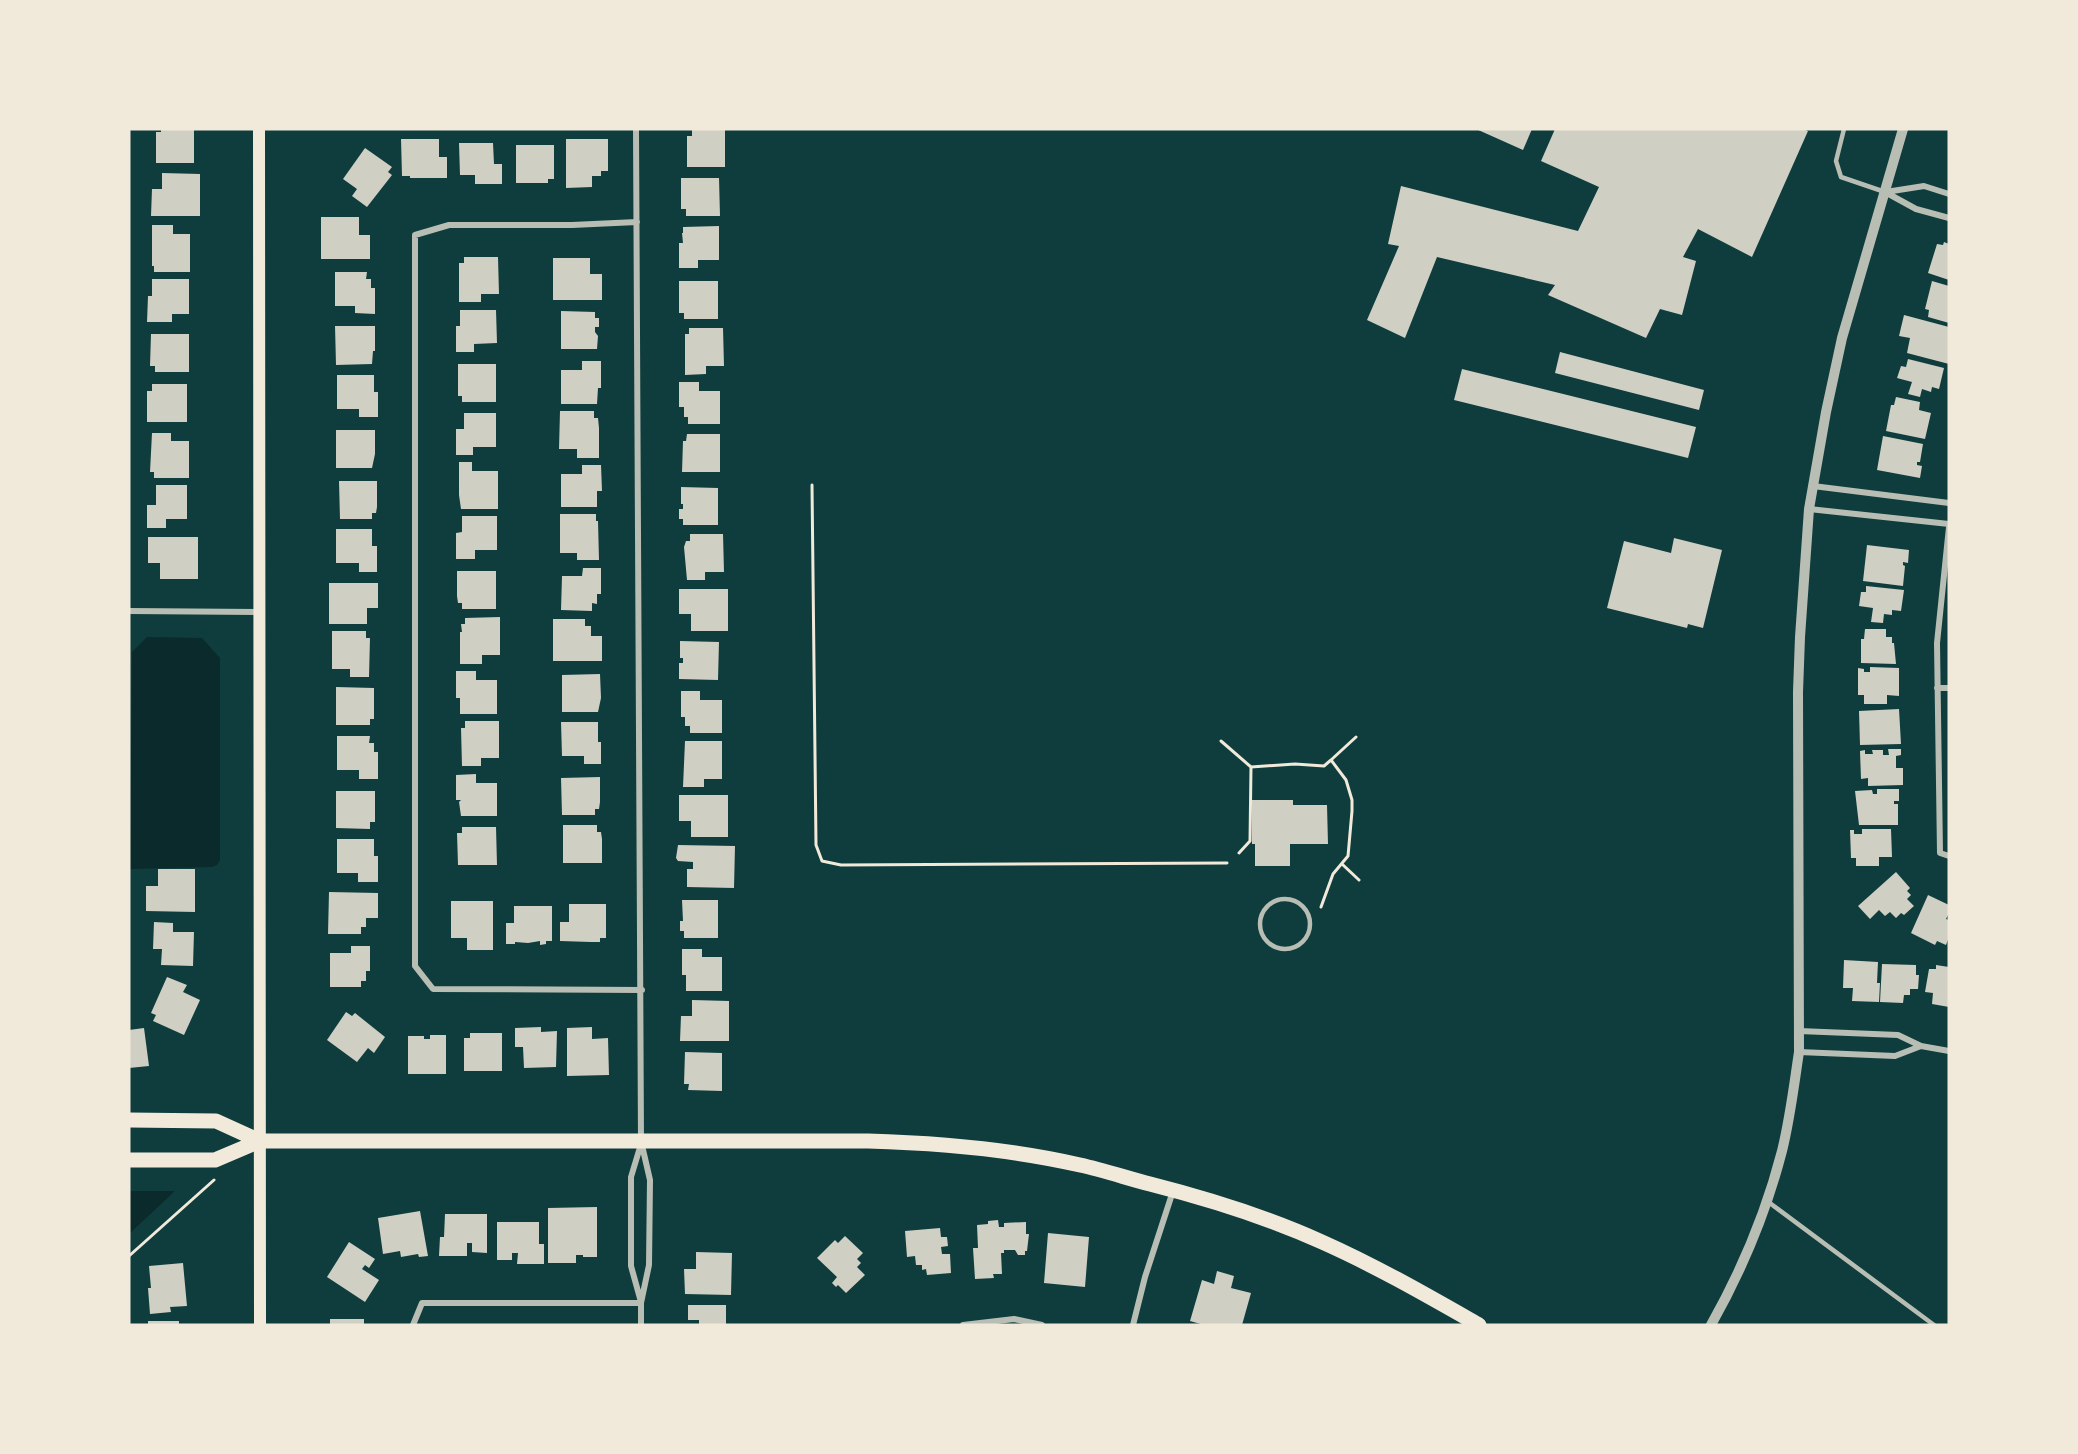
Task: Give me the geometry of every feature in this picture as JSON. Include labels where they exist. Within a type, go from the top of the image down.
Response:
[{"type":"main road","points":[[259,129],[260,1325]]},
{"type":"main road","points":[[129,1120],[216,1121],[260,1141]]},
{"type":"main road","points":[[129,1160],[215,1160],[260,1141],[918,1143],[1007,1152],[1080,1165],[1173,1190],[1256,1216],[1323,1242],[1405,1283],[1479,1325]]},
{"type":"street","points":[[636,129],[641,1141],[650,1180],[649,1265],[641,1303],[641,1325]]},
{"type":"street","points":[[1712,1325],[1732,1287],[1767,1202],[1782,1150],[1799,1052],[1798,692],[1809,509],[1842,338],[1903,129]]},
{"type":"street","points":[[1885,192],[1924,186],[1949,194]]},
{"type":"street","points":[[1885,192],[1916,210],[1949,218]]},
{"type":"street","points":[[637,222],[572,225],[449,225],[415,235],[415,966],[433,989],[642,990]]},
{"type":"street","points":[[1813,486],[1949,503]]},
{"type":"street","points":[[1809,509],[1949,525],[1938,643],[1940,853],[1949,856]]},
{"type":"street","points":[[129,611],[260,612]]},
{"type":"street","points":[[1938,688],[1949,688]]},
{"type":"street","points":[[1799,1031],[1898,1035],[1921,1046],[1949,1051]]},
{"type":"street","points":[[1799,1052],[1895,1056],[1921,1046]]},
{"type":"street","points":[[641,1141],[632,1177],[631,1231],[631,1266],[641,1303]]},
{"type":"street","points":[[1132,1325],[1145,1276],[1173,1190]]},
{"type":"street","points":[[413,1325],[422,1303],[641,1303]]},
{"type":"street","points":[[963,1325],[1014,1319],[1042,1325]]},
{"type":"lane","points":[[1844,129],[1836,161],[1841,177],[1885,192]]},
{"type":"lane","points":[[1277,900],[1293,900],[1306,911],[1310,919],[1310,928],[1301,943],[1294,948],[1277,948],[1265,939],[1261,932],[1261,916],[1264,909],[1277,900]]},
{"type":"lane","points":[[1767,1202],[1934,1325]]},
{"type":"path","points":[[812,485],[816,845],[822,861],[841,865],[1227,863]]},
{"type":"path","points":[[1221,741],[1251,767],[1295,764],[1324,766],[1356,737]]},
{"type":"path","points":[[1321,907],[1334,874],[1348,856],[1352,800],[1346,780],[1330,760]]},
{"type":"path","points":[[1239,853],[1250,841],[1251,767]]},
{"type":"path","points":[[1342,864],[1359,880]]},
{"type":"path","points":[[129,1256],[214,1180]]},
{"type":"water","points":[[147,637],[202,638],[220,658],[220,860],[212,867],[130,869],[132,652]]},
{"type":"water","points":[[129,1191],[175,1191],[129,1234]]},
{"type":"building","points":[[161,129],[194,129],[194,163],[156,163],[156,132],[161,132]]},
{"type":"building","points":[[692,129],[725,129],[725,167],[687,167],[687,136],[692,136]]},
{"type":"building","points":[[1476,129],[1532,129],[1523,150]]},
{"type":"building","points":[[1555,129],[1803,129],[1808,131],[1752,257],[1698,229],[1683,257],[1696,261],[1682,315],[1660,309],[1646,338],[1548,295],[1555,285],[1437,257],[1405,338],[1367,320],[1399,246],[1388,244],[1401,186],[1578,231],[1599,187],[1541,161]]},
{"type":"building","points":[[401,139],[439,139],[439,157],[447,157],[447,178],[402,176]]},
{"type":"building","points":[[566,139],[608,139],[608,171],[601,171],[601,176],[592,176],[592,187],[566,188]]},
{"type":"building","points":[[459,143],[493,143],[494,164],[502,164],[502,184],[475,184],[475,175],[460,175]]},
{"type":"building","points":[[516,145],[554,145],[554,179],[548,179],[548,183],[516,183]]},
{"type":"building","points":[[365,148],[392,167],[388,172],[392,175],[367,207],[352,196],[357,189],[343,179]]},
{"type":"building","points":[[162,173],[200,174],[200,216],[151,216],[152,189],[162,189]]},
{"type":"building","points":[[681,178],[719,178],[720,216],[686,216],[686,209],[681,209]]},
{"type":"building","points":[[321,217],[359,217],[359,235],[370,235],[370,259],[321,259]]},
{"type":"building","points":[[152,225],[173,225],[173,234],[190,234],[190,272],[154,272]]},
{"type":"building","points":[[719,226],[719,260],[698,260],[698,268],[679,268],[679,243],[683,243],[683,227]]},
{"type":"building","points":[[1944,242],[1949,244],[1949,280],[1928,273],[1937,244],[1943,245]]},
{"type":"building","points":[[464,257],[498,257],[499,294],[481,294],[481,302],[459,302],[459,263],[464,263]]},
{"type":"building","points":[[553,258],[590,258],[590,274],[602,274],[602,300],[553,300]]},
{"type":"building","points":[[335,272],[367,272],[366,279],[371,279],[371,288],[375,288],[375,314],[355,313],[355,306],[335,306]]},
{"type":"building","points":[[152,279],[189,279],[189,314],[172,314],[172,322],[147,322],[148,296],[152,296]]},
{"type":"building","points":[[679,281],[718,281],[718,319],[684,319],[684,313],[679,313]]},
{"type":"building","points":[[1932,281],[1949,286],[1949,323],[1928,317],[1929,310],[1925,309]]},
{"type":"building","points":[[460,310],[496,310],[497,343],[474,344],[474,352],[456,352],[456,326],[460,326]]},
{"type":"building","points":[[561,311],[595,312],[595,318],[599,318],[599,327],[595,327],[598,336],[597,349],[561,349]]},
{"type":"building","points":[[1904,315],[1949,327],[1949,364],[1907,353],[1910,338],[1899,336]]},
{"type":"building","points":[[335,326],[375,326],[375,351],[373,351],[372,364],[336,365]]},
{"type":"building","points":[[689,328],[723,328],[724,366],[706,366],[706,374],[685,375],[685,334],[689,334]]},
{"type":"building","points":[[151,334],[189,334],[189,372],[155,372],[155,366],[150,366]]},
{"type":"building","points":[[1560,352],[1704,390],[1699,410],[1555,373]]},
{"type":"building","points":[[1908,359],[1944,368],[1939,389],[1932,387],[1931,392],[1922,389],[1920,397],[1908,394],[1912,382],[1897,378],[1901,366],[1906,367]]},
{"type":"building","points":[[582,361],[601,361],[601,388],[598,388],[597,404],[561,404],[561,370],[582,370]]},
{"type":"building","points":[[458,364],[496,364],[496,402],[462,402],[462,396],[458,396]]},
{"type":"building","points":[[1462,369],[1696,427],[1688,458],[1454,400]]},
{"type":"building","points":[[337,375],[374,375],[374,392],[378,392],[378,417],[359,417],[359,409],[337,409]]},
{"type":"building","points":[[679,382],[699,382],[699,391],[720,391],[720,424],[688,424],[688,417],[684,417],[684,407],[679,407]]},
{"type":"building","points":[[152,384],[187,384],[187,422],[147,422],[147,391],[152,391]]},
{"type":"building","points":[[1896,397],[1920,402],[1919,410],[1931,413],[1925,439],[1886,431],[1891,405],[1894,405]]},
{"type":"building","points":[[560,411],[594,411],[594,418],[598,418],[599,458],[577,458],[577,449],[559,449]]},
{"type":"building","points":[[464,413],[496,413],[496,447],[473,447],[473,455],[456,455],[456,429],[464,429]]},
{"type":"building","points":[[336,430],[375,430],[375,454],[372,468],[336,468]]},
{"type":"building","points":[[152,433],[171,433],[171,441],[189,441],[189,478],[154,478],[154,472],[150,472]]},
{"type":"building","points":[[687,434],[720,434],[720,472],[682,472],[683,441],[686,441]]},
{"type":"building","points":[[1883,436],[1923,444],[1920,462],[1917,462],[1917,465],[1922,466],[1920,478],[1877,470]]},
{"type":"building","points":[[459,462],[472,462],[472,471],[498,471],[498,509],[461,509]]},
{"type":"building","points":[[582,465],[601,465],[602,491],[597,491],[597,507],[561,507],[561,474],[582,474]]},
{"type":"building","points":[[339,481],[377,481],[377,507],[376,513],[372,513],[372,519],[340,519]]},
{"type":"building","points":[[156,485],[187,485],[187,519],[166,519],[166,528],[147,528],[147,505],[156,505]]},
{"type":"building","points":[[681,487],[718,488],[718,525],[683,525],[683,519],[679,519],[679,509],[683,509]]},
{"type":"building","points":[[560,514],[596,514],[599,560],[577,560],[577,553],[560,553]]},
{"type":"building","points":[[462,516],[497,516],[497,550],[475,550],[475,559],[456,559],[456,533],[462,532]]},
{"type":"building","points":[[336,529],[372,529],[372,546],[377,546],[377,572],[359,572],[359,563],[336,563]]},
{"type":"building","points":[[690,534],[723,534],[724,572],[705,572],[705,580],[687,580],[684,547],[686,541],[690,541]]},
{"type":"building","points":[[148,537],[198,537],[198,579],[160,579],[160,563],[148,563]]},
{"type":"building","points":[[1674,538],[1722,550],[1703,628],[1688,624],[1687,628],[1607,608],[1624,541],[1671,553]]},
{"type":"building","points":[[1867,545],[1909,550],[1908,563],[1903,562],[1905,566],[1903,586],[1863,581]]},
{"type":"building","points":[[583,568],[601,568],[601,594],[597,594],[597,604],[592,603],[592,611],[561,610],[562,576],[582,576]]},
{"type":"building","points":[[457,571],[496,571],[496,609],[462,609],[462,603],[458,603],[457,596]]},
{"type":"building","points":[[329,583],[378,583],[378,608],[367,608],[367,624],[329,624]]},
{"type":"building","points":[[1866,586],[1904,590],[1901,611],[1892,610],[1892,615],[1884,614],[1883,623],[1871,622],[1873,608],[1859,606],[1861,592],[1866,592]]},
{"type":"building","points":[[679,589],[728,589],[728,631],[691,631],[691,614],[679,614]]},
{"type":"building","points":[[500,617],[500,655],[482,655],[482,664],[460,664],[460,632],[462,632],[461,624],[465,624],[465,618]]},
{"type":"building","points":[[553,619],[585,619],[585,626],[591,626],[591,636],[602,636],[602,661],[553,661]]},
{"type":"building","points":[[1865,629],[1886,629],[1886,637],[1892,637],[1892,643],[1894,643],[1896,664],[1861,663],[1861,639],[1864,639]]},
{"type":"building","points":[[332,631],[366,631],[366,638],[370,638],[369,677],[350,677],[350,669],[332,669]]},
{"type":"building","points":[[680,641],[719,642],[718,680],[679,679],[679,663],[683,663],[683,658],[680,658]]},
{"type":"building","points":[[1870,667],[1899,668],[1899,696],[1887,695],[1887,704],[1864,704],[1864,695],[1858,695],[1858,668],[1864,669],[1864,672],[1870,672]]},
{"type":"building","points":[[456,671],[476,671],[476,680],[497,680],[497,714],[460,714],[460,698],[456,698]]},
{"type":"building","points":[[600,674],[601,698],[598,712],[562,712],[562,675]]},
{"type":"building","points":[[336,687],[374,688],[374,719],[370,719],[370,725],[336,725]]},
{"type":"building","points":[[681,691],[700,691],[700,700],[722,700],[722,733],[690,733],[690,726],[685,726],[685,717],[681,717]]},
{"type":"building","points":[[1899,709],[1901,744],[1860,745],[1859,711]]},
{"type":"building","points":[[465,721],[499,721],[499,758],[481,758],[481,766],[462,766],[461,728],[465,728]]},
{"type":"building","points":[[561,722],[598,722],[601,764],[584,764],[584,756],[562,756]]},
{"type":"building","points":[[337,736],[370,736],[369,743],[374,743],[374,752],[378,752],[378,779],[359,779],[359,770],[337,770]]},
{"type":"building","points":[[685,741],[722,741],[722,779],[704,779],[704,787],[683,787]]},
{"type":"building","points":[[1888,749],[1901,749],[1901,755],[1896,756],[1896,768],[1903,768],[1903,785],[1868,786],[1868,778],[1861,779],[1860,751],[1865,750],[1865,754],[1873,754],[1872,750],[1883,750],[1883,755],[1889,755]]},
{"type":"building","points":[[476,774],[476,783],[497,783],[497,816],[461,816],[459,802],[461,800],[456,800],[456,775]]},
{"type":"building","points":[[600,777],[600,802],[599,809],[595,809],[595,815],[562,815],[561,778]]},
{"type":"building","points":[[1877,789],[1899,789],[1899,801],[1894,801],[1894,804],[1898,804],[1898,825],[1859,825],[1855,791],[1872,790],[1873,794],[1877,794]]},
{"type":"building","points":[[336,791],[375,791],[375,822],[370,822],[370,829],[336,828]]},
{"type":"building","points":[[679,795],[728,795],[728,837],[691,837],[691,821],[679,821]]},
{"type":"building","points":[[1252,800],[1293,800],[1293,805],[1327,805],[1328,844],[1290,844],[1290,866],[1255,866],[1255,844],[1252,844]]},
{"type":"building","points":[[563,825],[597,825],[597,832],[601,832],[602,839],[602,863],[563,863]]},
{"type":"building","points":[[462,827],[496,827],[497,865],[458,865],[457,833],[462,833]]},
{"type":"building","points":[[1862,829],[1891,829],[1892,857],[1879,857],[1879,866],[1856,866],[1856,858],[1851,858],[1850,830],[1854,830],[1854,834],[1862,834]]},
{"type":"building","points":[[337,839],[374,839],[374,856],[378,856],[378,882],[358,882],[358,873],[337,873]]},
{"type":"building","points":[[678,845],[735,846],[734,888],[687,887],[687,869],[693,869],[693,862],[678,861],[676,858]]},
{"type":"building","points":[[158,869],[195,869],[195,912],[146,911],[146,886],[158,886]]},
{"type":"building","points":[[1896,872],[1910,888],[1907,891],[1911,895],[1907,899],[1914,906],[1904,915],[1901,913],[1896,918],[1890,912],[1885,916],[1879,910],[1870,919],[1858,906]]},
{"type":"building","points":[[329,892],[378,893],[378,918],[366,918],[366,927],[361,927],[361,934],[328,934]]},
{"type":"building","points":[[1928,895],[1949,905],[1946,919],[1949,920],[1949,937],[1946,945],[1937,941],[1935,945],[1911,933]]},
{"type":"building","points":[[682,900],[718,900],[718,938],[684,938],[684,931],[680,931],[680,921],[683,921]]},
{"type":"building","points":[[451,901],[493,901],[493,950],[467,950],[467,938],[451,938]]},
{"type":"building","points":[[569,904],[606,904],[606,938],[600,938],[600,942],[560,941],[560,922],[569,922]]},
{"type":"building","points":[[514,906],[552,906],[552,941],[546,941],[546,944],[540,945],[540,941],[506,944],[506,923],[514,923]]},
{"type":"building","points":[[154,922],[173,923],[173,932],[194,932],[193,966],[161,965],[162,949],[153,949]]},
{"type":"building","points":[[351,946],[370,946],[370,971],[366,971],[366,981],[361,981],[361,987],[330,987],[330,953],[351,953]]},
{"type":"building","points":[[682,949],[702,949],[702,957],[722,957],[722,991],[686,991],[686,975],[682,975]]},
{"type":"building","points":[[1844,960],[1878,962],[1879,1002],[1852,1001],[1853,988],[1843,988]]},
{"type":"building","points":[[1882,964],[1916,965],[1916,975],[1919,975],[1918,989],[1910,989],[1910,995],[1904,995],[1903,1003],[1880,1002]]},
{"type":"building","points":[[1936,965],[1949,967],[1949,1007],[1932,1004],[1933,993],[1925,992],[1929,969],[1936,969]]},
{"type":"building","points":[[167,977],[187,985],[183,992],[200,1000],[184,1035],[153,1021],[156,1015],[151,1013]]},
{"type":"building","points":[[692,1000],[729,1001],[729,1041],[680,1041],[681,1016],[692,1016]]},
{"type":"building","points":[[346,1012],[352,1016],[355,1013],[385,1037],[374,1053],[368,1048],[357,1062],[327,1040]]},
{"type":"building","points":[[541,1027],[541,1032],[557,1031],[556,1067],[524,1068],[523,1047],[515,1047],[515,1028]]},
{"type":"building","points":[[592,1027],[592,1039],[608,1038],[609,1075],[567,1076],[567,1028]]},
{"type":"building","points":[[144,1028],[149,1066],[129,1068],[129,1030]]},
{"type":"building","points":[[470,1033],[502,1033],[502,1071],[464,1071],[464,1038],[470,1038]]},
{"type":"building","points":[[430,1035],[446,1035],[446,1074],[408,1074],[408,1036],[424,1036],[424,1039],[430,1039]]},
{"type":"building","points":[[685,1052],[722,1053],[722,1091],[688,1090],[689,1084],[684,1084]]},
{"type":"building","points":[[597,1207],[597,1257],[576,1255],[576,1263],[548,1263],[548,1208]]},
{"type":"building","points":[[420,1211],[428,1256],[419,1257],[418,1254],[401,1257],[400,1251],[383,1254],[378,1218]]},
{"type":"building","points":[[445,1214],[487,1214],[487,1253],[472,1252],[472,1243],[467,1243],[467,1256],[439,1256],[440,1237],[444,1237]]},
{"type":"building","points":[[998,1220],[999,1227],[1004,1227],[1004,1223],[1026,1222],[1026,1234],[1029,1234],[1027,1251],[1025,1255],[1018,1255],[1015,1250],[1004,1250],[1004,1253],[1001,1253],[1002,1274],[993,1274],[994,1278],[975,1279],[973,1248],[978,1248],[977,1225]]},
{"type":"building","points":[[497,1222],[539,1222],[539,1244],[544,1244],[544,1264],[517,1264],[518,1253],[512,1253],[512,1260],[497,1260]]},
{"type":"building","points":[[940,1228],[941,1237],[947,1237],[948,1246],[941,1247],[942,1254],[950,1254],[951,1273],[927,1275],[926,1269],[922,1270],[922,1265],[916,1265],[915,1256],[907,1257],[905,1231]]},
{"type":"building","points":[[1048,1233],[1089,1237],[1085,1287],[1044,1283]]},
{"type":"building","points":[[845,1236],[863,1253],[857,1259],[861,1263],[857,1267],[865,1275],[846,1293],[838,1285],[836,1287],[832,1283],[837,1277],[817,1258],[835,1240],[838,1243]]},
{"type":"building","points":[[349,1242],[375,1259],[369,1268],[365,1265],[362,1269],[379,1280],[365,1302],[327,1277]]},
{"type":"building","points":[[696,1252],[732,1253],[731,1295],[685,1294],[684,1269],[696,1269]]},
{"type":"building","points":[[183,1263],[187,1306],[170,1307],[171,1312],[150,1314],[149,1266]]},
{"type":"building","points":[[1217,1271],[1234,1276],[1231,1288],[1251,1293],[1242,1325],[1204,1325],[1190,1321],[1202,1280],[1214,1284]]},
{"type":"building","points":[[688,1305],[726,1305],[726,1325],[699,1325],[699,1320],[688,1320]]},
{"type":"building","points":[[330,1319],[364,1319],[364,1325],[330,1325]]},
{"type":"building","points":[[148,1321],[179,1321],[179,1325],[148,1325]]}]
